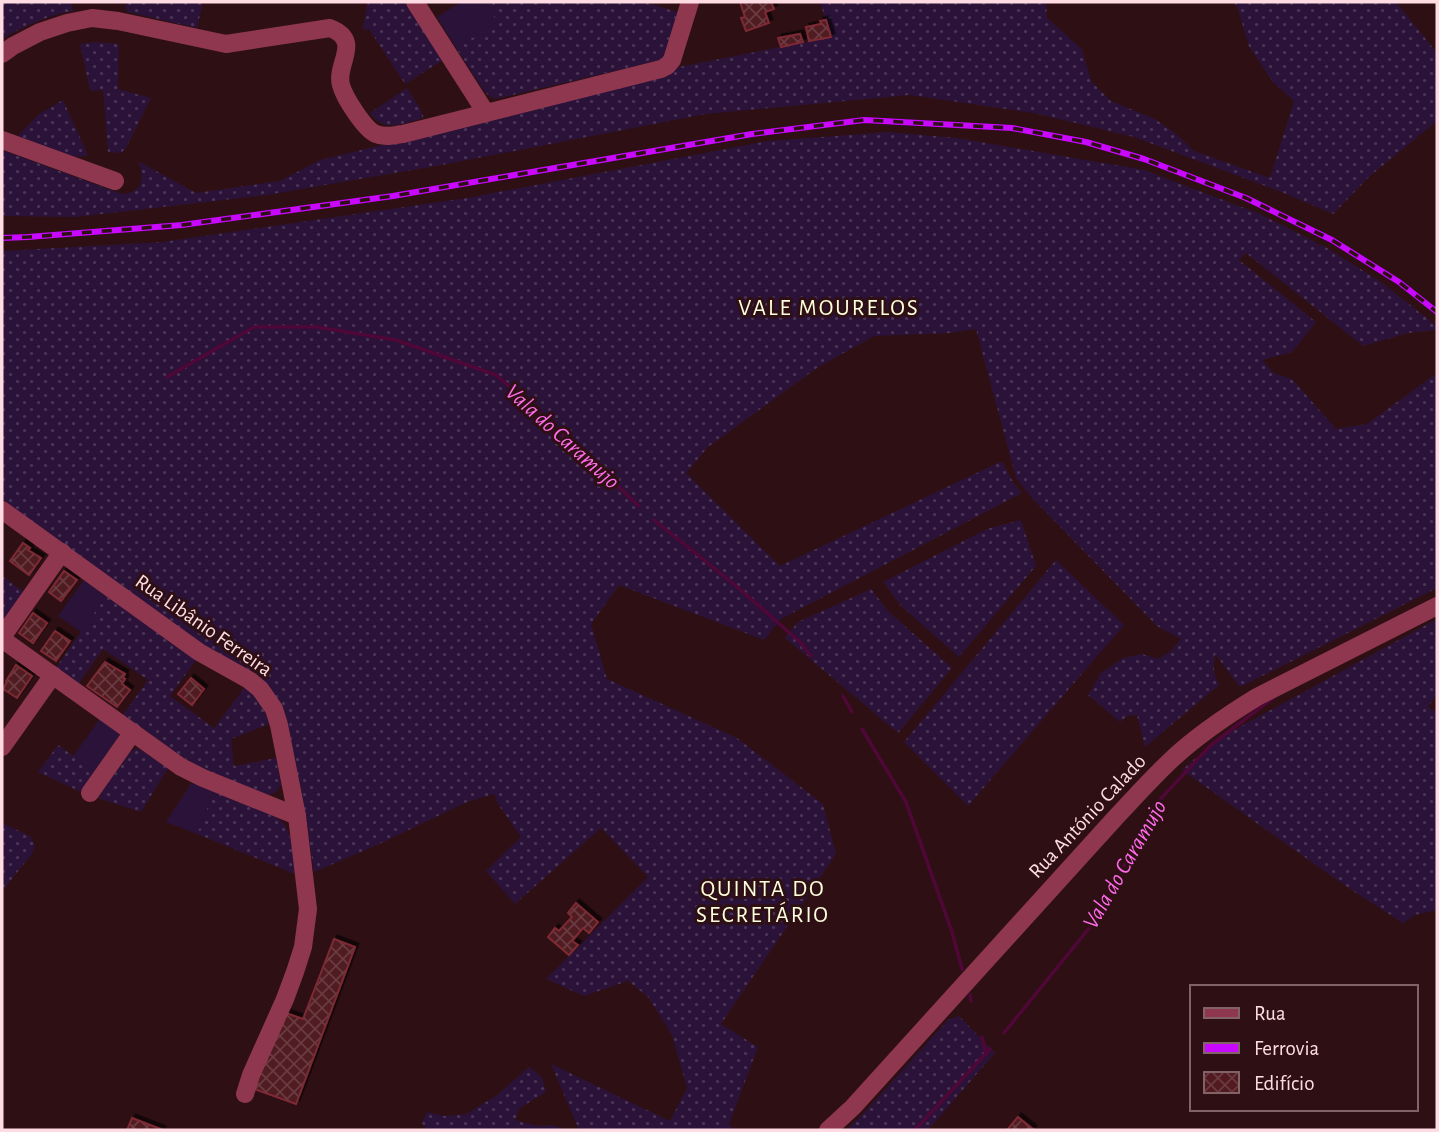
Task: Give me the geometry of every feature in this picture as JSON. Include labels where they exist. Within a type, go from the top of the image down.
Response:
[{"type":"street","points":[[415,2],[486,113]]},
{"type":"street","points":[[2,54],[40,32],[92,18],[226,44],[330,28],[339,31],[346,46],[340,77],[341,86],[362,122],[376,135],[387,136],[661,69],[672,60],[690,2]]},
{"type":"street","points":[[2,140],[115,181]]},
{"type":"street","name":"Rua Libânio Ferreira","points":[[2,510],[190,645],[249,680],[268,699],[276,717],[297,816],[308,909],[303,947],[285,999],[251,1074],[245,1094]]},
{"type":"street","points":[[62,552],[2,638],[172,761],[192,773],[297,816]]},
{"type":"street","name":"Rua António Calado","points":[[828,1130],[853,1107],[1170,761],[1257,696],[1437,606]]},
{"type":"street","points":[[2,747],[53,675]]},
{"type":"street","points":[[90,793],[133,732]]},
{"type":"shaded area","points":[[2,2],[71,2],[73,11],[36,22],[2,39]]},
{"type":"shaded area","points":[[125,2],[203,2],[197,28],[128,12]]},
{"type":"shaded area","points":[[368,2],[405,2],[443,60],[405,84],[369,29],[362,30]]},
{"type":"shaded area","points":[[461,2],[484,2],[497,22],[456,48],[437,17]]},
{"type":"shaded area","points":[[484,2],[644,2],[681,13],[666,59],[495,99],[484,91],[456,48],[497,22]]},
{"type":"shaded area","points":[[820,2],[1046,2],[1047,18],[1082,49],[1091,81],[1111,101],[1155,119],[1194,151],[1270,178],[1294,101],[1273,82],[1249,47],[1234,2],[1396,2],[1437,53],[1437,121],[1370,176],[1333,214],[1134,137],[1034,113],[910,95],[706,114],[447,164],[267,195],[76,217],[2,216],[2,150],[122,194],[134,191],[140,183],[142,178],[138,161],[196,193],[280,181],[320,160],[556,103],[679,67],[831,37]]},
{"type":"shaded area","points":[[80,44],[119,44],[118,89],[151,98],[121,153],[108,152],[103,90],[90,91]]},
{"type":"shaded area","points":[[407,88],[424,118],[388,125],[370,113]]},
{"type":"shaded area","points":[[63,100],[88,155],[63,154],[18,136],[38,115]]},
{"type":"shaded area","points":[[889,132],[957,138],[1144,170],[1260,214],[1327,248],[1381,282],[1437,326],[1437,330],[1408,333],[1363,346],[1246,253],[1239,260],[1316,322],[1292,352],[1262,360],[1274,373],[1292,379],[1336,429],[1367,424],[1437,373],[1437,588],[1240,687],[1215,654],[1214,670],[1219,685],[1145,747],[1137,715],[1127,716],[1120,722],[1088,695],[1101,673],[1123,658],[1142,654],[1158,659],[1171,651],[1181,639],[1157,626],[1032,498],[1016,478],[976,329],[951,333],[874,336],[817,368],[708,447],[686,473],[780,566],[1002,461],[1022,493],[781,619],[764,640],[619,585],[591,624],[607,679],[737,738],[823,804],[836,854],[721,1024],[758,1047],[729,1124],[734,1130],[579,1130],[551,1064],[670,1121],[687,1088],[672,1035],[648,997],[628,981],[584,996],[546,979],[648,877],[601,828],[515,904],[486,871],[521,837],[494,794],[467,802],[314,872],[301,788],[276,697],[260,678],[228,664],[136,600],[2,499],[2,251],[163,242],[467,198],[768,141]]},
{"type":"shaded area","points":[[1021,520],[1036,566],[959,657],[901,606],[883,582],[987,529]]},
{"type":"shaded area","points":[[1056,560],[1124,625],[968,806],[904,742]]},
{"type":"shaded area","points":[[2,576],[25,593],[2,625]]},
{"type":"shaded area","points":[[84,580],[106,596],[81,632],[58,616]]},
{"type":"shaded area","points":[[871,589],[889,612],[952,668],[898,733],[785,638],[798,622]]},
{"type":"shaded area","points":[[106,596],[196,660],[170,696],[214,728],[245,687],[253,695],[263,708],[269,724],[231,739],[234,766],[276,758],[281,785],[276,792],[268,795],[208,772],[122,716],[148,680],[103,649],[78,684],[55,669]]},
{"type":"shaded area","points":[[1437,619],[1437,694],[1428,707],[1437,713],[1437,910],[1415,915],[1403,923],[1341,883],[1182,770],[1216,740]]},
{"type":"shaded area","points":[[100,719],[117,731],[119,736],[96,772],[73,756]]},
{"type":"shaded area","points":[[58,745],[96,772],[81,792],[38,772]]},
{"type":"shaded area","points":[[138,748],[168,768],[141,812],[98,798],[130,752]]},
{"type":"shaded area","points":[[192,782],[214,791],[197,834],[166,822]]},
{"type":"shaded area","points":[[214,791],[278,818],[283,823],[291,843],[295,874],[197,834]]},
{"type":"shaded area","points":[[2,823],[30,836],[35,846],[32,854],[2,891]]},
{"type":"shaded area","points":[[959,1016],[995,1053],[928,1130],[846,1130],[948,1020]]},
{"type":"shaded area","points":[[529,1067],[542,1077],[546,1092],[520,1108],[515,1120],[570,1130],[427,1130],[422,1123],[427,1112],[444,1116],[466,1114],[496,1096]]},
{"type":"building","points":[[740,2],[771,2],[774,9],[765,12],[769,23],[746,31],[741,18],[745,17]]},
{"type":"building","points":[[826,20],[831,37],[809,41],[806,27],[821,24],[820,21]]},
{"type":"building","points":[[800,34],[803,42],[781,47],[778,38]]},
{"type":"building","points":[[23,543],[30,548],[28,550],[41,558],[29,575],[10,561]]},
{"type":"building","points":[[64,571],[77,580],[61,601],[49,592]]},
{"type":"building","points":[[33,613],[47,623],[33,643],[19,633]]},
{"type":"building","points":[[55,631],[70,641],[56,661],[41,651]]},
{"type":"building","points":[[105,662],[125,674],[122,684],[130,690],[117,707],[87,686]]},
{"type":"building","points":[[16,665],[32,676],[17,698],[3,689]]},
{"type":"building","points":[[191,678],[204,689],[192,705],[178,694]]},
{"type":"building","points":[[576,903],[598,922],[589,933],[583,928],[572,941],[578,945],[569,955],[548,937],[555,928],[559,931],[572,917],[568,913]]},
{"type":"building","points":[[334,939],[355,947],[296,1104],[254,1089],[283,1012],[303,1019]]},
{"type":"building","points":[[1018,1117],[1033,1129],[1007,1130]]},
{"type":"building","points":[[132,1118],[163,1130],[127,1130]]},
{"type":"waterway","name":"Vala do Caramujo","points":[[167,377],[254,327],[317,327],[396,340],[496,375],[639,506]]},
{"type":"waterway","name":"Vala do Caramujo","points":[[654,520],[735,585],[800,642],[811,656]]},
{"type":"waterway","name":"Vala do Caramujo","points":[[843,696],[852,712]]},
{"type":"waterway","name":"Vala do Caramujo","points":[[1004,1033],[1099,916],[1154,806],[1211,745],[1273,698]]},
{"type":"waterway","name":"Vala do Caramujo","points":[[862,729],[906,802],[952,932],[962,969]]},
{"type":"waterway","name":"Vala do Caramujo","points":[[970,995],[971,1001]]},
{"type":"waterway","name":"Vala do Caramujo","points":[[982,1037],[986,1054]]},
{"type":"waterway","name":"Vala do Caramujo","points":[[915,1130],[990,1049]]},
{"type":"railway","points":[[2,238],[182,225],[393,196],[752,134],[864,120],[1012,128],[1086,142],[1144,159],[1246,198],[1332,240],[1399,282],[1437,312]]},
{"type":"district","name":"VALE MOURELOS","points":[[829,307]]},
{"type":"district","name":"QUINTA DO SECRETÁRIO","points":[[763,901]]}]
